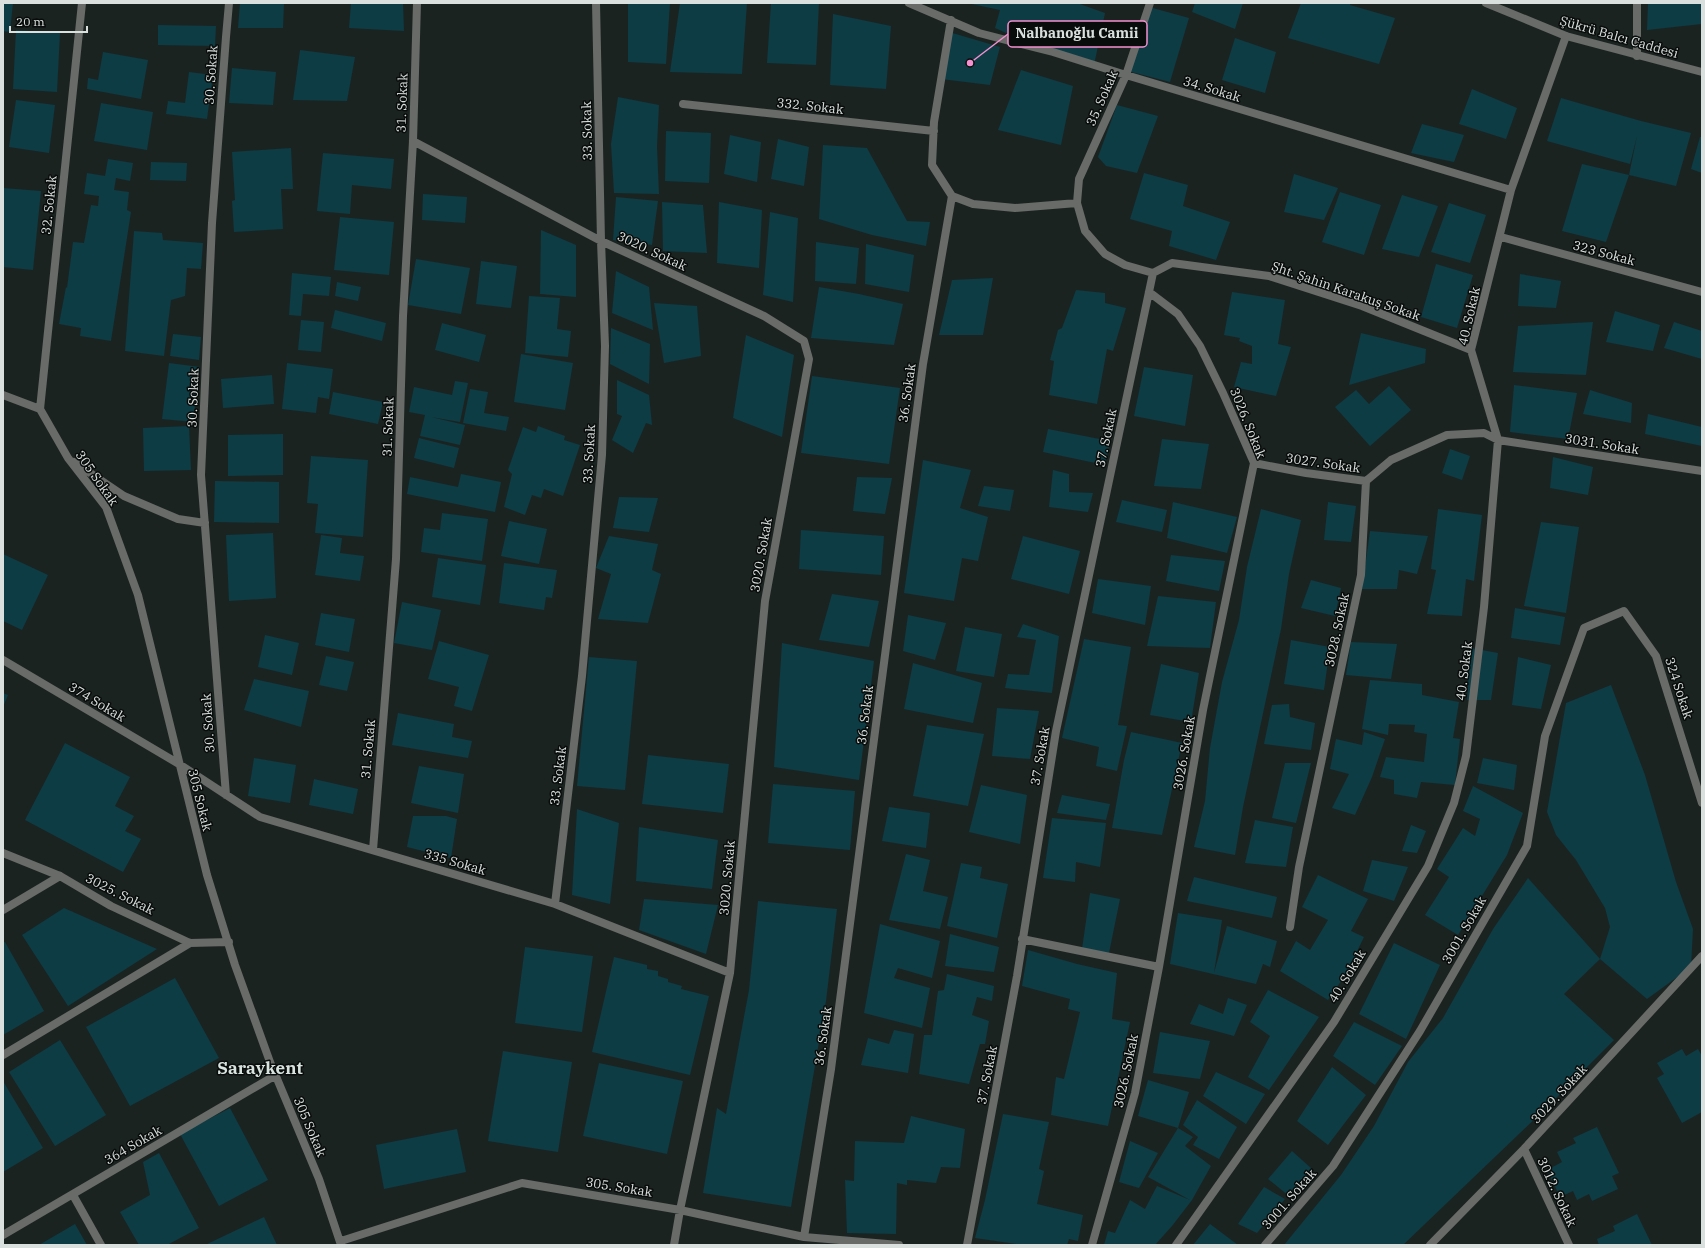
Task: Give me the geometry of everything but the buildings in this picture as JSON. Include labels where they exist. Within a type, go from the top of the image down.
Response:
[{"type":"street","name":"32. Sokak","points":[[40,409],[82,3]]},
{"type":"street","name":"30. Sokak","points":[[226,795],[201,475],[212,231],[226,37],[230,3]]},
{"type":"street","name":"31. Sokak","points":[[372,850],[396,559],[403,316],[413,141],[417,3]]},
{"type":"street","name":"33. Sokak","points":[[555,904],[582,676],[602,455],[605,346],[601,241],[596,3]]},
{"type":"street","name":"34. Sokak","points":[[909,3],[979,32],[1053,52],[1511,190]]},
{"type":"street","name":"35. Sokak","points":[[1076,203],[1079,179],[1126,75],[1150,3]]},
{"type":"street","points":[[1637,56],[1638,3]]},
{"type":"street","name":"Şükrü Balcı Caddesi","points":[[1490,4],[1566,36],[1702,72]]},
{"type":"street","points":[[951,20],[934,122],[932,165],[952,196],[973,204],[1015,208],[1076,203],[1085,231],[1105,254],[1125,266],[1153,274]]},
{"type":"street","name":"40. Sokak","points":[[1176,1245],[1334,1022],[1428,866],[1454,804],[1466,756],[1484,607],[1498,440],[1472,350],[1511,190],[1566,36]]},
{"type":"street","name":"332. Sokak","points":[[683,104],[934,131]]},
{"type":"street","name":"3020. Sokak","points":[[413,141],[601,241],[764,316],[804,341],[809,359],[765,601],[730,973],[674,1245]]},
{"type":"street","name":"36. Sokak","points":[[804,1237],[832,1061],[923,364],[952,196]]},
{"type":"street","name":"323 Sokak","points":[[1500,237],[1702,292]]},
{"type":"street","name":"Şht. Şahin Karakuş Sokak","points":[[1153,274],[1172,262],[1269,276],[1362,306],[1472,350]]},
{"type":"street","name":"37. Sokak","points":[[967,1245],[1017,976],[1056,731],[1153,274]]},
{"type":"street","name":"3026. Sokak","points":[[1092,1245],[1135,1093],[1159,967],[1203,710],[1254,463],[1224,393],[1200,346],[1178,314],[1149,292]]},
{"type":"street","points":[[3,395],[40,409]]},
{"type":"street","name":"305 Sokak","points":[[40,409],[68,458],[106,507],[138,595],[207,875],[228,942],[276,1075],[319,1179],[329,1212],[341,1243]]},
{"type":"street","points":[[1366,481],[1391,460],[1447,434],[1484,433],[1498,440]]},
{"type":"street","name":"3031. Sokak","points":[[1498,440],[1702,471]]},
{"type":"street","points":[[68,458],[124,496],[178,519],[205,523]]},
{"type":"street","name":"3027. Sokak","points":[[1254,463],[1306,473],[1366,481]]},
{"type":"street","name":"3028. Sokak","points":[[1290,927],[1300,860],[1361,575],[1366,481]]},
{"type":"street","name":"324 Sokak","points":[[1624,611],[1656,656],[1702,803]]},
{"type":"street","name":"3001. Sokak","points":[[1265,1245],[1337,1160],[1420,1031],[1527,846],[1545,736],[1584,628],[1624,611]]},
{"type":"street","name":"374 Sokak","points":[[3,660],[179,764]]},
{"type":"street","name":"335 Sokak","points":[[179,764],[260,817],[555,904],[730,973]]},
{"type":"street","name":"3025. Sokak","points":[[3,853],[60,876],[111,906],[190,943],[228,942]]},
{"type":"street","points":[[3,910],[60,876]]},
{"type":"street","points":[[1022,939],[1159,967]]},
{"type":"street","points":[[3,1055],[190,943]]},
{"type":"street","name":"3029. Sokak","points":[[1430,1245],[1524,1149],[1702,956]]},
{"type":"street","name":"364 Sokak","points":[[3,1235],[276,1075]]},
{"type":"street","name":"3012. Sokak","points":[[1524,1149],[1569,1245]]},
{"type":"street","name":"305. Sokak","points":[[341,1243],[522,1183],[680,1210],[804,1237],[899,1245]]},
{"type":"street","points":[[73,1194],[100,1245]]},
{"type":"place","name":"Nalbanoğlu Camii","points":[[970,63]]},
{"type":"district","name":"Saraykent","points":[[260,1068]]}]
